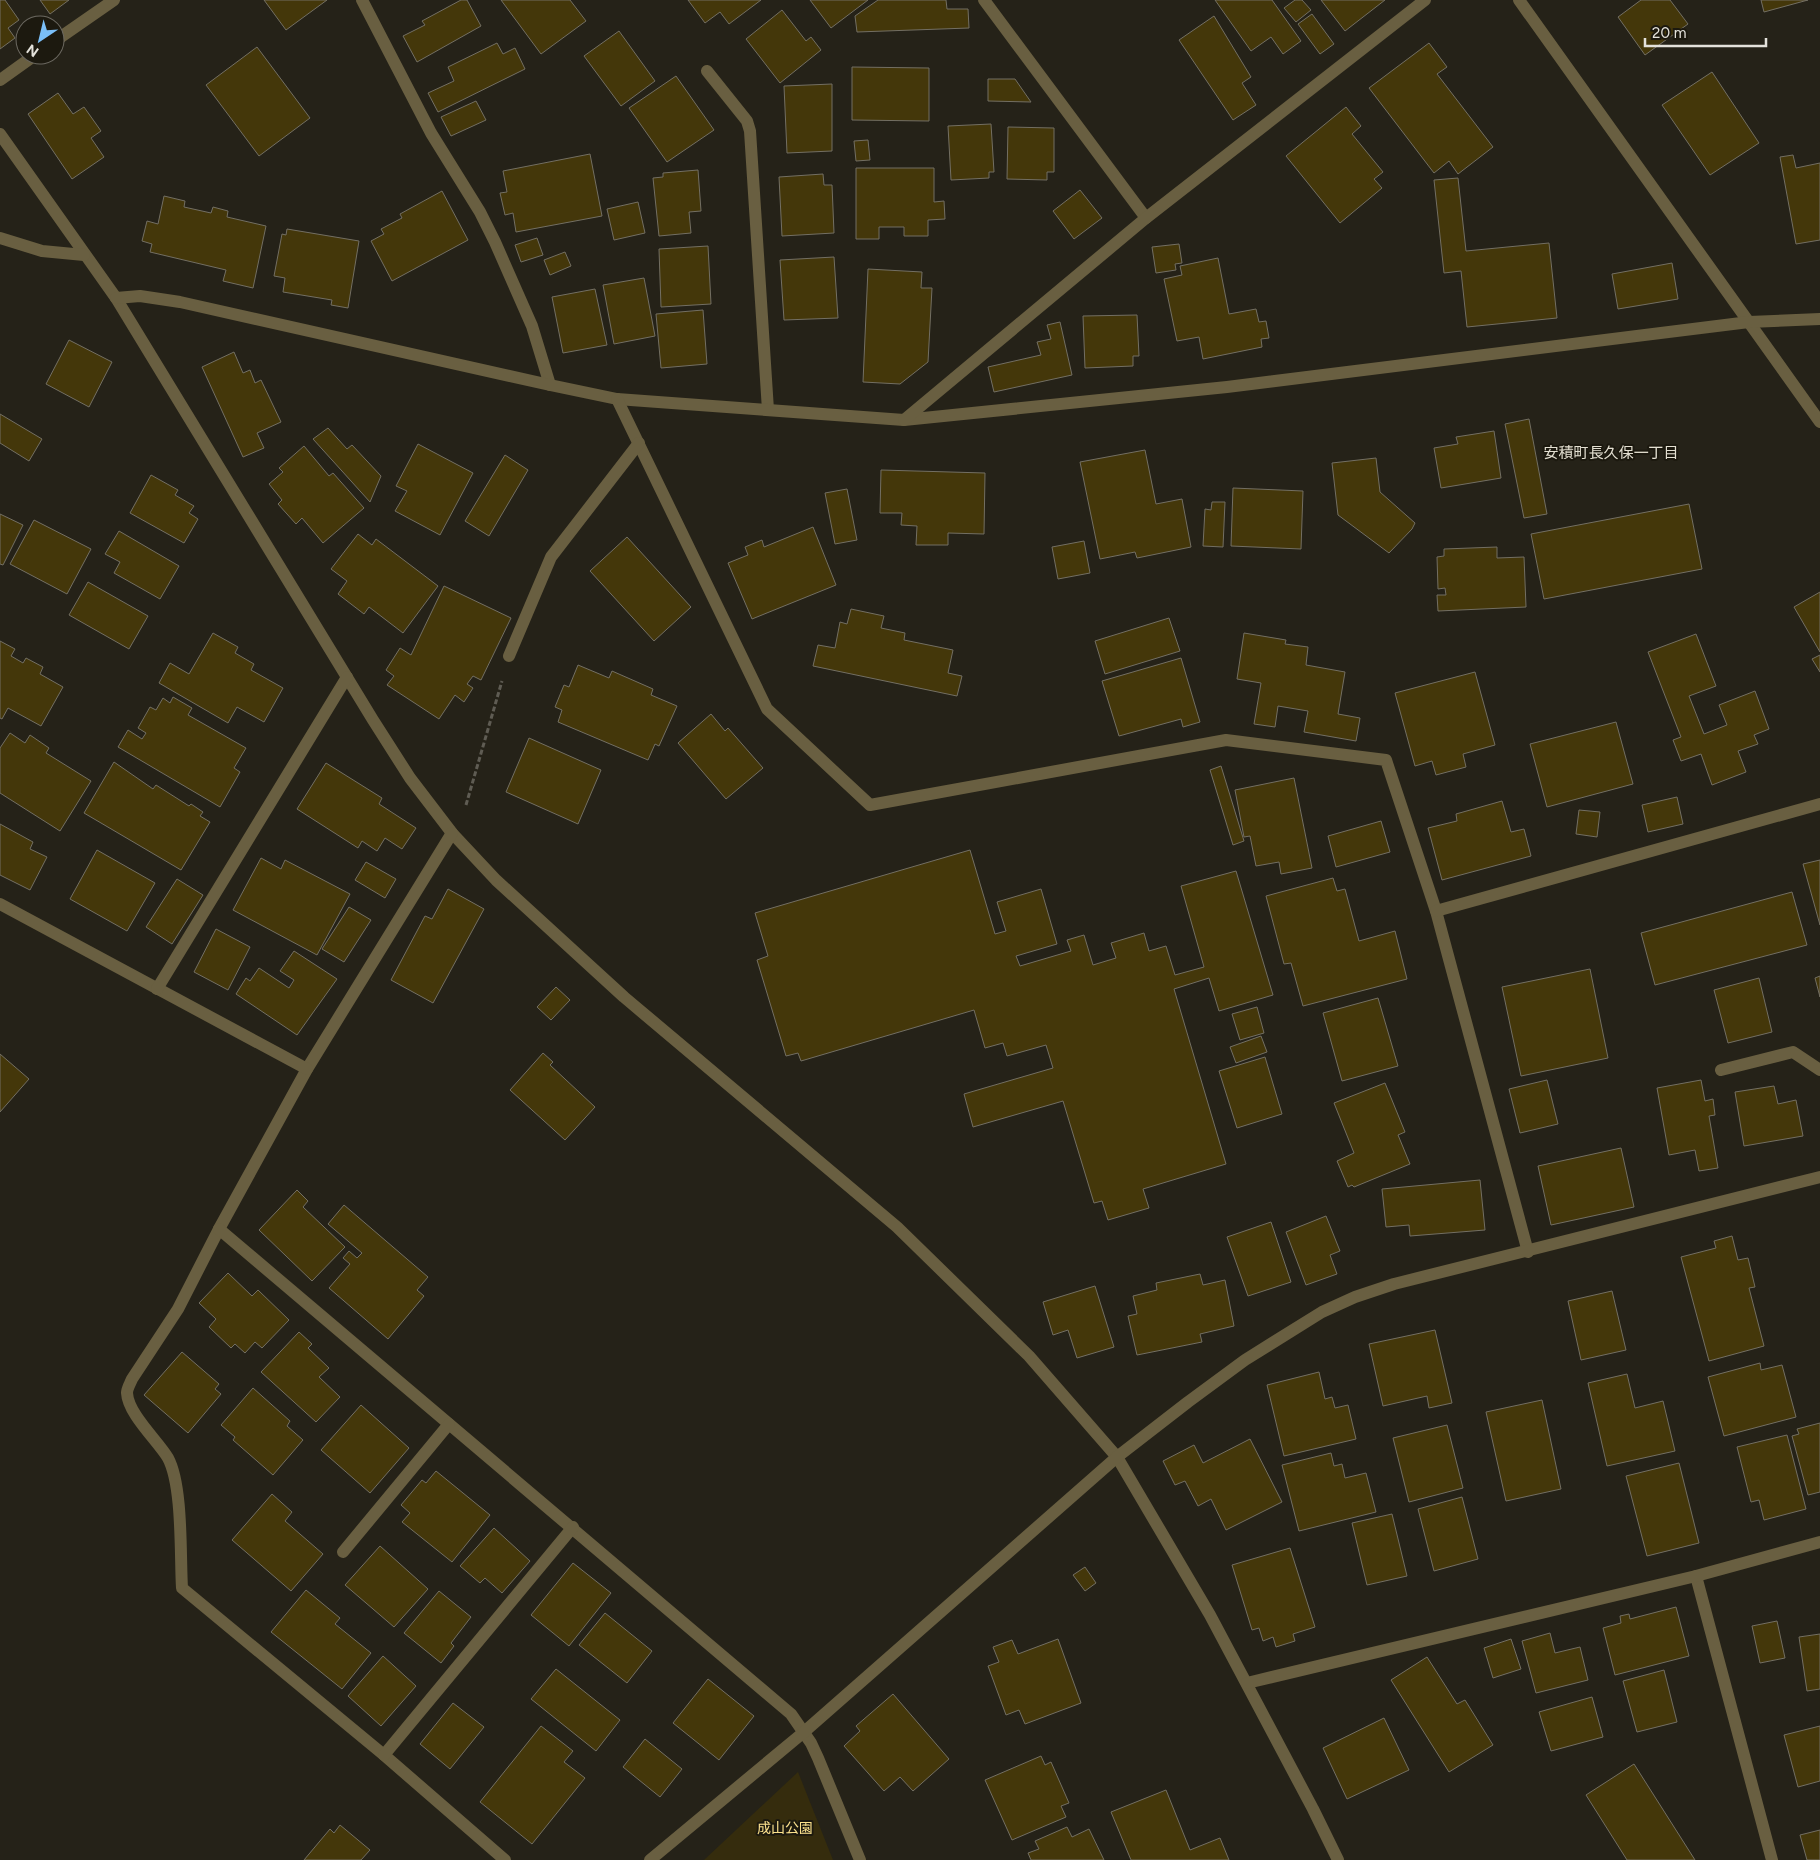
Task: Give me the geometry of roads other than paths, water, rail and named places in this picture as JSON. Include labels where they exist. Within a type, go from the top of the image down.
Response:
[{"type":"street","points":[[65,34],[114,0]]},
{"type":"street","points":[[362,0],[431,133],[480,212],[495,242],[532,326],[550,385]]},
{"type":"street","points":[[984,0],[1146,218]]},
{"type":"street","points":[[904,420],[1146,218],[1425,0]]},
{"type":"street","points":[[1519,0],[1820,422]]},
{"type":"street","points":[[0,80],[21,65]]},
{"type":"street","points":[[708,71],[747,121],[750,131],[768,410]]},
{"type":"street","points":[[0,134],[116,298],[410,778],[452,833],[496,880],[624,997],[897,1227],[1029,1356],[1118,1457],[1210,1614],[1338,1860]]},
{"type":"street","points":[[0,238],[42,251],[84,255]]},
{"type":"street","points":[[116,298],[140,296],[180,302],[550,385],[617,398],[904,420],[1227,387],[1748,322],[1820,319]]},
{"type":"street","points":[[617,398],[767,709],[870,805],[1226,740],[1386,760],[1436,911],[1528,1252]]},
{"type":"street","points":[[509,656],[551,558],[639,443]]},
{"type":"street","points":[[157,989],[347,677]]},
{"type":"street","points":[[1436,911],[1820,804]]},
{"type":"street","points":[[452,833],[307,1070],[218,1229],[178,1309],[132,1379],[127,1391],[128,1399],[136,1414],[168,1458],[175,1477],[182,1588],[384,1755],[504,1860]]},
{"type":"street","points":[[0,904],[307,1070]]},
{"type":"street","points":[[1722,1070],[1793,1052],[1820,1070]]},
{"type":"street","points":[[650,1860],[804,1732],[1118,1457],[1245,1360],[1322,1312],[1355,1297],[1394,1284],[1528,1252],[1820,1177]]},
{"type":"street","points":[[218,1229],[573,1527],[791,1714],[804,1732],[818,1758],[860,1860]]},
{"type":"street","points":[[343,1552],[449,1424]]},
{"type":"street","points":[[384,1755],[573,1527]]},
{"type":"street","points":[[1247,1684],[1696,1576],[1820,1542]]},
{"type":"street","points":[[1696,1576],[1772,1860]]},
{"type":"district","name":"安積町長久保一丁目","points":[[1611,453]]},
{"type":"park label","name":"成山公園","points":[[785,1828]]}]
